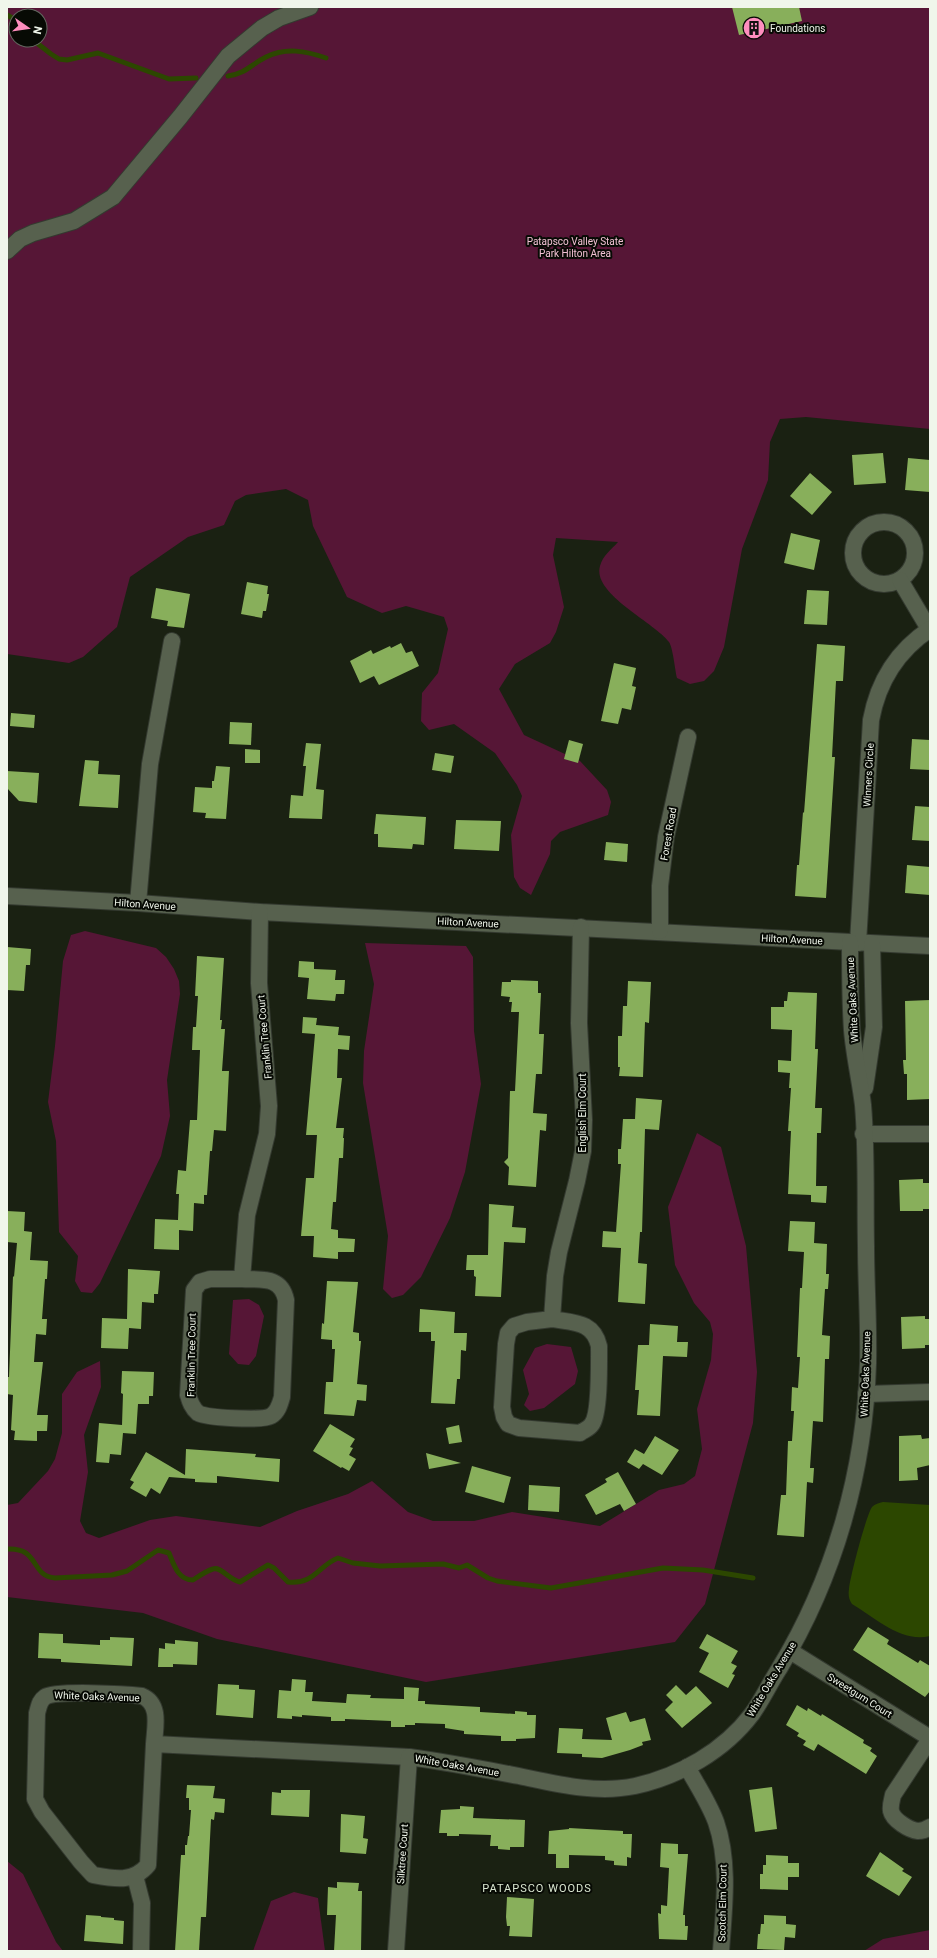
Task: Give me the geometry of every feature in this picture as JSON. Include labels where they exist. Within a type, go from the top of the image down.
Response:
[{"type":"street","points":[[7,251],[20,240],[33,233],[74,221],[113,197],[180,117],[228,56],[262,28],[279,18],[310,7]]},
{"type":"street","points":[[900,580],[930,629]]},
{"type":"street","name":"Winners Circle","points":[[860,943],[871,720],[874,706],[883,680],[894,662],[908,646],[930,629]]},
{"type":"street","points":[[138,903],[150,764],[172,640]]},
{"type":"street","name":"Forest Road","points":[[660,931],[660,886],[666,838],[688,738]]},
{"type":"street","name":"Hilton Avenue","points":[[7,896],[138,903],[260,912],[660,931],[930,946]]},
{"type":"street","name":"Franklin Tree Court","points":[[242,1279],[247,1215],[267,1134],[269,1106],[259,983],[260,912]]},
{"type":"street","name":"English Elm Court","points":[[552,1319],[558,1252],[577,1181],[583,1151],[584,1113],[579,1023],[581,927]]},
{"type":"street","name":"White Oaks Avenue","points":[[860,943],[852,1031],[863,1106]]},
{"type":"street","name":"White Oaks Avenue","points":[[154,1744],[409,1758],[448,1762],[571,1786],[603,1789],[634,1786],[659,1779],[687,1768],[716,1750],[733,1735],[752,1714],[790,1651],[816,1598],[845,1518],[856,1473],[866,1394],[868,1362],[863,1106],[874,1027],[860,943]]},
{"type":"street","points":[[863,1134],[930,1134]]},
{"type":"street","name":"Franklin Tree Court","points":[[210,1279],[242,1279],[267,1281],[278,1284],[284,1290],[286,1300],[282,1398],[278,1408],[272,1416],[262,1419],[208,1416],[199,1413],[191,1405],[188,1394],[194,1290],[200,1282],[210,1279]]},
{"type":"street","points":[[552,1319],[582,1325],[592,1329],[598,1341],[597,1411],[594,1423],[580,1433],[519,1428],[508,1424],[504,1417],[503,1391],[508,1333],[514,1326],[528,1322],[552,1319]]},
{"type":"street","points":[[866,1394],[930,1392]]},
{"type":"street","name":"Sweetgum Court","points":[[790,1651],[930,1738],[893,1795],[891,1803],[891,1812],[896,1819],[910,1829],[919,1831],[930,1827]]},
{"type":"street","name":"White Oaks Avenue","points":[[57,1693],[142,1696],[152,1702],[154,1706],[154,1744],[148,1865],[136,1876],[127,1878],[101,1876],[89,1873],[38,1806],[35,1799],[34,1789],[37,1714],[39,1704],[43,1698],[57,1693]]},
{"type":"street","name":"Silktree Court","points":[[396,1951],[409,1758]]},
{"type":"street","name":"Scotch Elm Court","points":[[687,1768],[716,1822],[722,1845],[725,1876],[722,1951]]},
{"type":"street","points":[[136,1876],[142,1903],[141,1951]]},
{"type":"green space","name":"Patapsco Valley State Park Hilton Area","points":[[7,7],[930,7],[930,429],[806,417],[780,419],[770,442],[768,480],[742,549],[724,647],[714,671],[704,681],[690,684],[677,678],[673,654],[669,642],[614,597],[605,587],[600,576],[601,562],[618,542],[556,538],[553,555],[564,607],[556,632],[550,643],[515,664],[499,689],[524,735],[580,761],[607,790],[611,802],[608,815],[560,832],[551,841],[550,854],[531,895],[520,888],[514,877],[511,835],[522,796],[517,785],[495,753],[454,724],[429,730],[421,721],[422,693],[438,673],[448,629],[444,617],[406,606],[382,613],[347,597],[313,526],[308,500],[286,489],[246,495],[235,501],[224,525],[188,537],[130,577],[117,627],[83,657],[69,663],[7,654]]},
{"type":"green space","points":[[85,931],[156,948],[166,957],[174,969],[179,981],[180,994],[167,1080],[170,1116],[161,1156],[100,1283],[92,1293],[81,1292],[75,1281],[78,1256],[59,1232],[56,1141],[48,1102],[63,961],[71,935]]},
{"type":"green space","points":[[365,943],[466,946],[473,957],[474,1031],[481,1084],[465,1172],[450,1218],[421,1277],[403,1295],[392,1298],[383,1289],[388,1236],[363,1083],[364,1051],[374,984]]},
{"type":"green space","points":[[697,1133],[721,1147],[746,1246],[757,1372],[753,1423],[705,1604],[675,1642],[426,1682],[217,1639],[143,1613],[7,1597],[7,1505],[18,1503],[48,1471],[55,1459],[62,1433],[62,1394],[77,1372],[100,1361],[101,1387],[84,1435],[88,1472],[80,1521],[86,1533],[99,1538],[150,1520],[176,1516],[260,1527],[297,1511],[348,1494],[372,1481],[408,1512],[433,1521],[474,1521],[512,1512],[600,1526],[659,1490],[684,1484],[695,1476],[702,1449],[697,1409],[711,1360],[713,1334],[710,1322],[694,1303],[675,1265],[668,1207]]},
{"type":"green space","points":[[249,1299],[259,1305],[264,1316],[256,1356],[249,1365],[238,1364],[229,1354],[233,1300]]},
{"type":"green space","points":[[547,1344],[571,1347],[578,1371],[575,1384],[544,1408],[530,1411],[524,1405],[529,1394],[523,1370],[535,1348]]},
{"type":"green space","points":[[7,1861],[23,1874],[56,1942],[63,1951],[7,1951]]},
{"type":"green space","points":[[294,1892],[318,1898],[325,1951],[253,1951],[271,1901]]},
{"type":"green space","points":[[930,1930],[930,1951],[864,1951],[883,1939]]},
{"type":"shaded area","points":[[883,1502],[930,1505],[930,1636],[919,1637],[899,1633],[852,1604],[849,1599],[852,1572],[869,1513],[872,1507]]},
{"type":"building","name":"Foundations","points":[[732,7],[799,7],[802,21],[739,35]]},
{"type":"building","points":[[883,453],[886,483],[854,485],[852,455]]},
{"type":"building","points":[[908,458],[930,460],[930,492],[905,490]]},
{"type":"building","points":[[810,473],[832,492],[812,515],[790,496]]},
{"type":"building","points":[[791,533],[820,540],[814,570],[784,563]]},
{"type":"building","points":[[247,582],[268,586],[267,594],[269,594],[266,611],[263,611],[262,618],[241,614]]},
{"type":"building","points":[[156,588],[190,594],[184,628],[167,626],[168,621],[151,618]]},
{"type":"building","points":[[807,590],[829,591],[827,625],[804,624]]},
{"type":"building","points":[[401,643],[406,653],[412,651],[419,666],[379,685],[374,676],[360,683],[350,661],[371,650],[373,654],[390,646],[391,648]]},
{"type":"building","points":[[817,644],[845,646],[843,681],[836,681],[832,757],[835,757],[826,898],[795,896],[803,812],[804,813]]},
{"type":"building","points":[[614,663],[636,668],[632,686],[636,687],[631,710],[622,708],[618,724],[601,721]]},
{"type":"building","points":[[11,713],[35,715],[34,728],[10,726]]},
{"type":"building","points":[[230,722],[252,723],[251,745],[229,744]]},
{"type":"building","points":[[912,739],[930,740],[930,770],[910,769]]},
{"type":"building","points":[[569,740],[583,744],[578,763],[564,759]]},
{"type":"building","points":[[306,743],[321,744],[316,789],[324,790],[322,819],[289,818],[291,795],[303,796],[306,766],[303,766]]},
{"type":"building","points":[[245,749],[260,750],[260,763],[245,763]]},
{"type":"building","points":[[435,753],[454,756],[451,773],[432,770]]},
{"type":"building","points":[[85,760],[99,761],[98,774],[120,775],[118,808],[79,806]]},
{"type":"building","points":[[216,766],[230,767],[226,819],[205,818],[206,813],[193,812],[195,787],[212,788],[212,781],[214,781]]},
{"type":"building","points":[[7,771],[39,773],[37,803],[19,801],[7,788]]},
{"type":"building","points":[[915,806],[930,807],[930,841],[912,840]]},
{"type":"building","points":[[376,814],[426,817],[424,845],[413,844],[412,849],[378,847],[378,834],[374,834]]},
{"type":"building","points":[[456,820],[501,821],[499,851],[454,849]]},
{"type":"building","points":[[606,842],[628,844],[627,862],[604,860]]},
{"type":"building","points":[[907,865],[930,867],[930,895],[905,893]]},
{"type":"building","points":[[7,947],[31,949],[30,965],[26,965],[24,991],[7,990]]},
{"type":"building","points":[[197,956],[224,958],[220,1020],[222,1020],[221,1029],[225,1029],[222,1071],[229,1071],[226,1131],[214,1130],[212,1151],[210,1151],[207,1195],[204,1195],[204,1204],[194,1203],[193,1231],[179,1230],[179,1250],[154,1249],[155,1219],[178,1220],[179,1194],[176,1194],[178,1170],[186,1171],[190,1120],[197,1120],[200,1050],[192,1050],[193,1027],[196,1027],[198,996],[195,996]]},
{"type":"building","points":[[299,961],[314,962],[314,969],[336,970],[335,980],[345,980],[344,994],[336,994],[335,1001],[307,999],[309,978],[298,977]]},
{"type":"building","points":[[511,980],[538,981],[538,993],[541,993],[539,1034],[544,1034],[542,1074],[536,1074],[533,1113],[547,1114],[546,1131],[540,1130],[536,1187],[508,1185],[509,1167],[504,1162],[508,1158],[510,1091],[515,1091],[519,1012],[511,1012],[512,1002],[509,1002],[510,997],[501,996],[502,982],[511,982]]},
{"type":"building","points":[[628,981],[651,982],[649,1023],[645,1022],[643,1077],[619,1076],[620,1067],[618,1067],[618,1036],[622,1036],[623,1006],[627,1006]]},
{"type":"building","points":[[788,992],[817,993],[815,1049],[818,1049],[815,1108],[822,1108],[821,1133],[817,1133],[816,1186],[827,1186],[826,1203],[811,1202],[811,1195],[788,1194],[791,1131],[788,1131],[791,1088],[789,1088],[790,1073],[778,1072],[778,1060],[791,1061],[792,1030],[771,1029],[771,1007],[784,1007],[784,1001],[787,1001]]},
{"type":"building","points":[[930,1000],[930,1099],[907,1100],[907,1074],[904,1074],[903,1060],[906,1060],[905,1001]]},
{"type":"building","points":[[303,1017],[317,1018],[316,1025],[339,1027],[338,1035],[350,1036],[349,1050],[338,1049],[337,1078],[342,1078],[336,1128],[344,1128],[344,1138],[343,1158],[339,1158],[336,1202],[333,1202],[331,1229],[338,1230],[338,1238],[355,1239],[354,1252],[338,1252],[338,1259],[313,1257],[314,1236],[301,1236],[306,1178],[314,1178],[317,1135],[306,1135],[315,1034],[302,1033]]},
{"type":"building","points":[[636,1098],[662,1100],[659,1130],[645,1129],[642,1232],[640,1232],[638,1263],[647,1264],[645,1304],[618,1302],[621,1248],[602,1247],[603,1231],[616,1232],[621,1164],[618,1164],[618,1149],[621,1149],[623,1119],[635,1119]]},
{"type":"building","points":[[923,1179],[923,1183],[930,1183],[930,1209],[923,1209],[923,1211],[900,1211],[899,1180]]},
{"type":"building","points":[[489,1204],[514,1206],[512,1227],[526,1228],[525,1243],[504,1242],[501,1297],[475,1296],[476,1277],[474,1276],[474,1270],[466,1270],[467,1255],[488,1255]]},
{"type":"building","points":[[7,1211],[25,1212],[24,1231],[32,1232],[30,1260],[48,1261],[42,1319],[47,1319],[46,1335],[36,1334],[34,1362],[43,1362],[37,1415],[48,1415],[47,1431],[37,1431],[37,1441],[14,1440],[15,1431],[11,1430],[13,1395],[7,1394],[7,1377],[9,1377],[13,1276],[14,1277],[17,1243],[7,1242]]},
{"type":"building","points":[[790,1221],[815,1222],[814,1243],[827,1244],[826,1274],[829,1274],[828,1289],[825,1289],[822,1335],[830,1336],[829,1359],[825,1359],[823,1422],[813,1421],[810,1468],[814,1468],[813,1483],[807,1482],[804,1537],[777,1535],[781,1495],[786,1495],[788,1441],[792,1441],[794,1411],[791,1411],[792,1387],[798,1388],[800,1357],[797,1357],[800,1288],[802,1288],[804,1252],[788,1251]]},
{"type":"building","points":[[128,1269],[160,1271],[158,1294],[154,1294],[154,1303],[142,1302],[141,1329],[129,1328],[128,1349],[101,1348],[102,1318],[127,1319]]},
{"type":"building","points":[[327,1281],[358,1282],[353,1332],[359,1333],[359,1341],[361,1341],[357,1384],[367,1385],[366,1401],[357,1400],[354,1416],[324,1414],[326,1382],[333,1382],[335,1349],[332,1349],[332,1340],[321,1339],[322,1323],[324,1324]]},
{"type":"building","points":[[420,1309],[455,1312],[454,1333],[467,1333],[466,1351],[461,1350],[460,1379],[457,1379],[455,1404],[431,1403],[435,1341],[431,1341],[431,1332],[419,1332]]},
{"type":"building","points":[[925,1316],[925,1319],[930,1319],[930,1345],[925,1345],[925,1348],[902,1349],[901,1317]]},
{"type":"building","points":[[650,1324],[678,1326],[677,1342],[688,1342],[687,1357],[663,1356],[660,1416],[637,1415],[639,1390],[635,1390],[638,1345],[649,1345]]},
{"type":"building","points":[[122,1371],[154,1372],[153,1396],[149,1396],[149,1404],[138,1404],[136,1434],[123,1433],[121,1455],[110,1454],[109,1463],[96,1462],[99,1423],[122,1425]]},
{"type":"building","points":[[330,1424],[355,1439],[350,1447],[353,1448],[349,1455],[356,1459],[349,1471],[342,1467],[341,1468],[313,1451]]},
{"type":"building","points":[[459,1425],[462,1442],[449,1444],[446,1428]]},
{"type":"building","points":[[921,1435],[922,1439],[930,1438],[930,1465],[917,1468],[918,1480],[899,1481],[899,1436]]},
{"type":"building","points":[[655,1436],[679,1450],[662,1475],[643,1464],[639,1469],[627,1462],[635,1449],[644,1454]]},
{"type":"building","points":[[186,1449],[256,1454],[255,1457],[280,1459],[279,1482],[217,1476],[217,1483],[195,1482],[195,1479],[169,1477],[160,1494],[151,1488],[146,1497],[130,1488],[134,1482],[130,1480],[146,1452],[185,1475]]},
{"type":"building","points":[[426,1453],[461,1463],[429,1469]]},
{"type":"building","points":[[472,1466],[511,1477],[504,1503],[465,1492]]},
{"type":"building","points":[[618,1472],[636,1504],[624,1511],[620,1504],[596,1515],[585,1495],[607,1482],[605,1479]]},
{"type":"building","points":[[529,1485],[560,1487],[559,1512],[528,1510]]},
{"type":"building","points":[[868,1627],[889,1640],[887,1644],[918,1663],[920,1660],[930,1666],[930,1691],[925,1697],[853,1650]]},
{"type":"building","points":[[39,1633],[63,1634],[63,1643],[100,1645],[100,1640],[110,1640],[110,1637],[134,1638],[132,1666],[61,1662],[61,1659],[38,1658]]},
{"type":"building","points":[[707,1634],[738,1651],[731,1663],[737,1666],[732,1674],[735,1675],[728,1688],[699,1672],[709,1653],[699,1648]]},
{"type":"building","points":[[175,1640],[198,1642],[197,1665],[173,1664],[173,1667],[158,1667],[159,1648],[165,1649],[165,1643],[175,1644]]},
{"type":"building","points":[[292,1679],[306,1680],[305,1692],[313,1692],[312,1701],[346,1703],[347,1694],[371,1695],[370,1698],[404,1699],[404,1687],[419,1688],[418,1701],[425,1701],[425,1704],[480,1707],[480,1712],[515,1714],[515,1711],[527,1712],[527,1715],[536,1715],[535,1738],[516,1739],[516,1741],[501,1741],[501,1736],[464,1734],[464,1731],[445,1728],[445,1724],[415,1723],[415,1725],[405,1725],[405,1727],[391,1727],[391,1721],[345,1719],[345,1721],[331,1721],[331,1717],[302,1715],[302,1717],[292,1716],[292,1719],[277,1718],[279,1690],[291,1691]]},
{"type":"building","points":[[218,1684],[239,1685],[239,1689],[255,1690],[253,1718],[216,1715]]},
{"type":"building","points":[[676,1685],[686,1695],[696,1686],[712,1703],[682,1728],[665,1710],[673,1702],[666,1695]]},
{"type":"building","points":[[797,1705],[807,1711],[808,1708],[821,1716],[822,1714],[864,1740],[863,1743],[872,1748],[870,1751],[877,1756],[866,1774],[818,1744],[814,1751],[803,1745],[806,1741],[797,1736],[799,1733],[786,1725]]},
{"type":"building","points":[[626,1712],[630,1722],[645,1718],[651,1740],[642,1742],[643,1745],[630,1750],[602,1758],[582,1757],[582,1754],[557,1753],[559,1728],[583,1729],[582,1739],[612,1740],[606,1718]]},
{"type":"building","points":[[187,1785],[215,1786],[213,1798],[225,1799],[224,1813],[215,1812],[214,1820],[211,1819],[206,1917],[201,1917],[199,1951],[175,1951],[181,1855],[185,1855],[185,1845],[187,1845],[189,1836],[191,1810],[189,1810],[189,1798],[186,1798]]},
{"type":"building","points":[[772,1787],[777,1829],[755,1832],[749,1790]]},
{"type":"building","points":[[281,1790],[310,1790],[309,1817],[271,1815],[272,1792],[281,1793]]},
{"type":"building","points":[[460,1806],[474,1807],[473,1818],[525,1820],[524,1847],[510,1847],[510,1850],[498,1849],[498,1846],[490,1846],[491,1835],[459,1834],[459,1836],[447,1836],[447,1833],[439,1833],[441,1810],[460,1809]]},
{"type":"building","points":[[341,1814],[365,1816],[363,1838],[368,1839],[366,1854],[340,1852]]},
{"type":"building","points":[[569,1828],[623,1831],[623,1834],[632,1834],[631,1858],[627,1857],[627,1866],[614,1865],[614,1861],[605,1860],[605,1856],[569,1855],[569,1868],[556,1868],[556,1854],[548,1854],[549,1831]]},
{"type":"building","points":[[661,1843],[678,1844],[678,1854],[688,1854],[683,1915],[685,1915],[685,1926],[688,1926],[687,1940],[659,1939],[658,1913],[661,1914],[661,1905],[667,1906],[669,1868],[660,1867]]},
{"type":"building","points":[[880,1852],[904,1869],[902,1871],[912,1877],[899,1896],[866,1876]]},
{"type":"building","points":[[766,1855],[788,1856],[788,1863],[799,1863],[799,1877],[788,1877],[788,1890],[760,1889],[760,1874],[763,1874],[763,1865],[766,1865]]},
{"type":"building","points":[[337,1882],[359,1883],[358,1891],[362,1891],[361,1951],[334,1951],[336,1915],[327,1915],[328,1887],[337,1888]]},
{"type":"building","points":[[507,1897],[534,1899],[532,1937],[509,1936],[510,1926],[507,1926],[506,1917]]},
{"type":"building","points":[[86,1915],[114,1918],[114,1920],[124,1921],[123,1944],[84,1941]]},
{"type":"building","points":[[764,1915],[786,1916],[786,1924],[796,1925],[795,1938],[785,1937],[784,1950],[757,1949],[758,1934],[760,1934],[761,1924],[764,1924]]},
{"type":"waterway","points":[[43,48],[59,59],[67,60],[98,53],[169,79],[196,78]]},
{"type":"waterway","points":[[228,76],[240,73],[266,57],[281,52],[304,52],[326,58]]},
{"type":"waterway","points":[[7,1549],[25,1552],[42,1572],[47,1576],[55,1578],[112,1575],[127,1571],[158,1550],[169,1553],[180,1575],[193,1580],[208,1571],[219,1569],[232,1579],[240,1582],[268,1565],[274,1568],[288,1582],[297,1582],[310,1578],[331,1561],[338,1558],[353,1563],[380,1566],[443,1564],[459,1568],[467,1565],[488,1578],[497,1581],[551,1588],[663,1568],[703,1570],[753,1578]]},
{"type":"place","name":"Foundations","points":[[754,28]]},
{"type":"district","name":"PATAPSCO WOODS","points":[[537,1888]]}]
